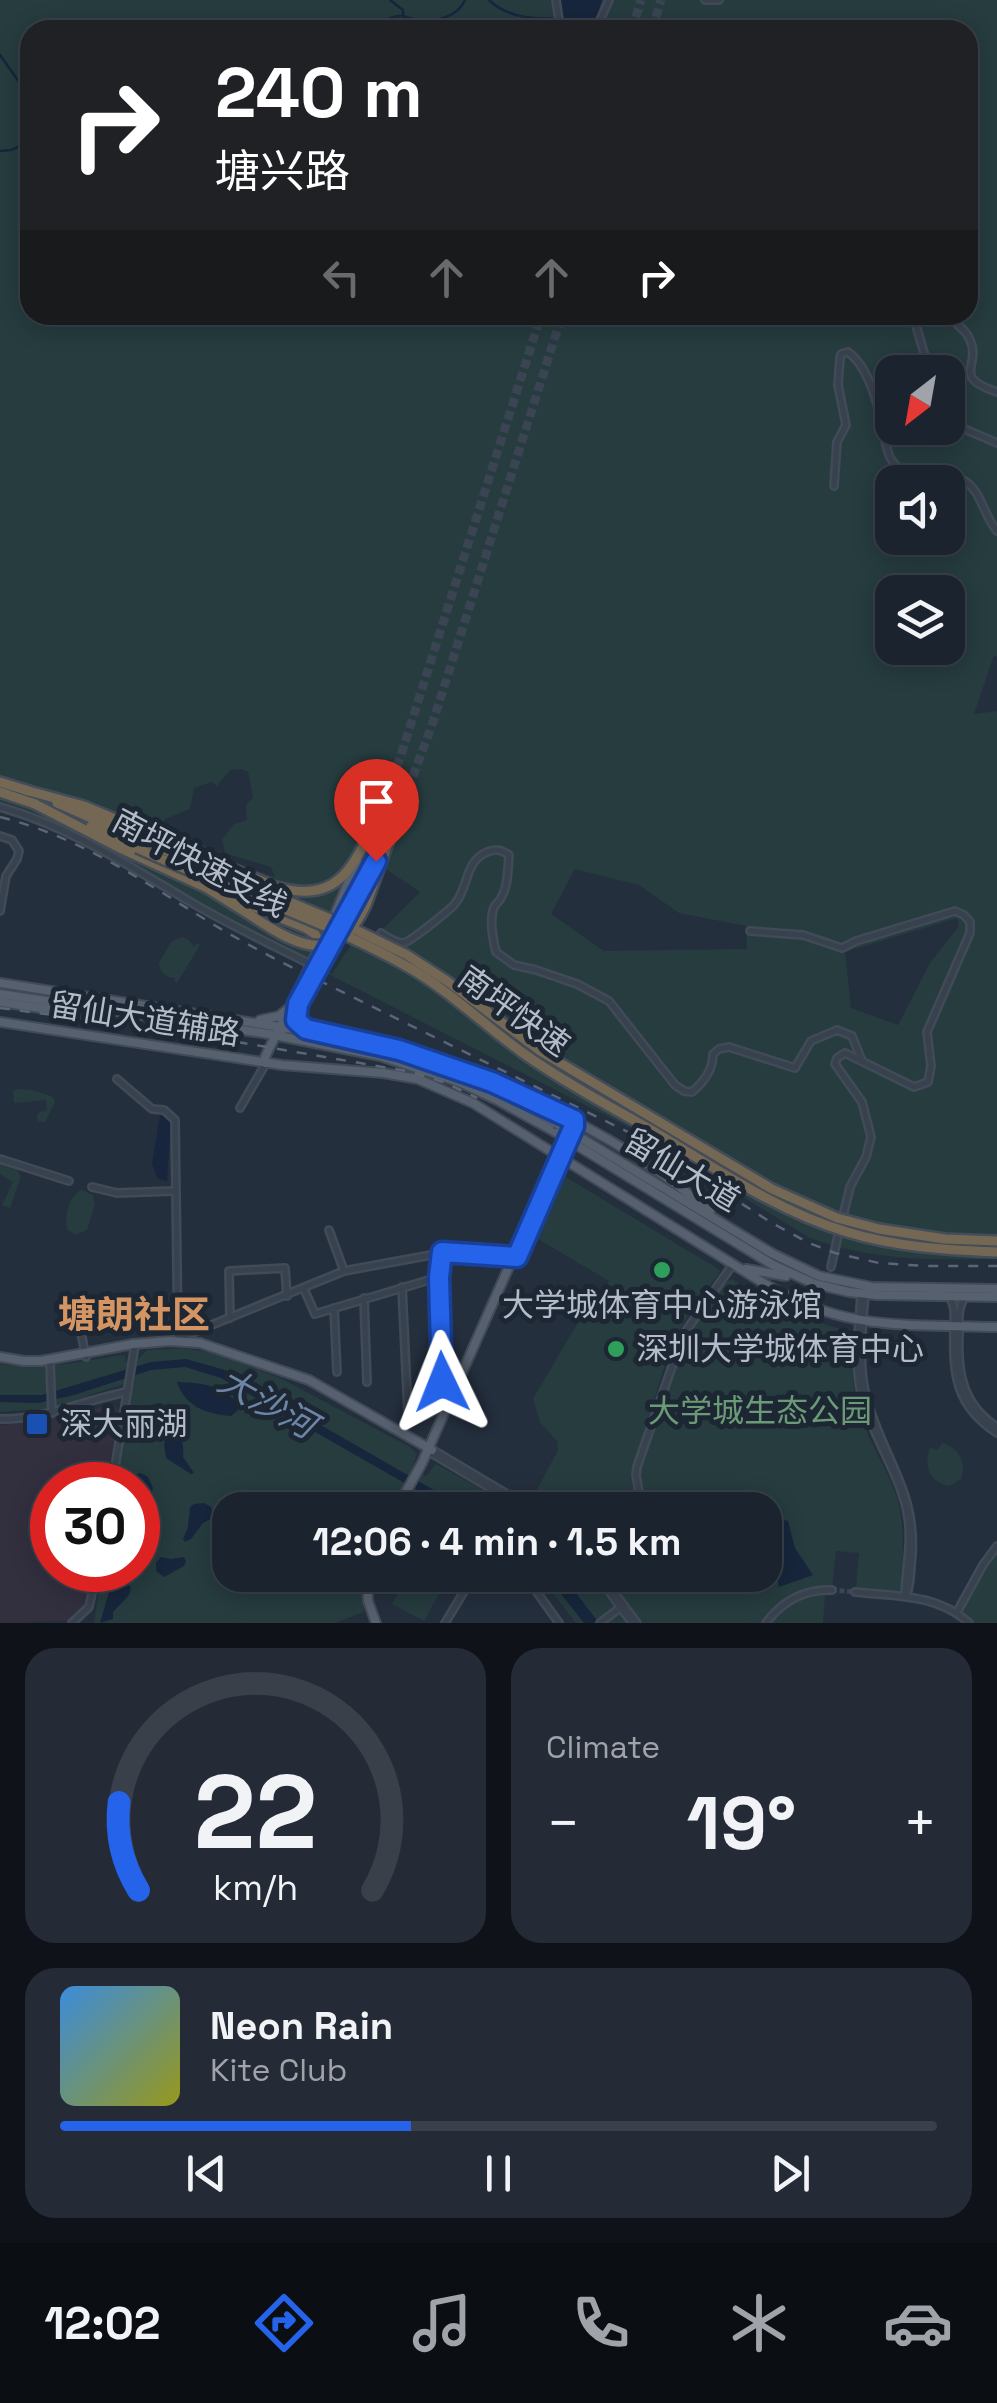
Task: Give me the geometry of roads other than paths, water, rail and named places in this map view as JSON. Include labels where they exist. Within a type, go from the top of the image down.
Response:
[{"type":"highway","name":"南坪快速","points":[[0,782],[25,790],[406,966],[445,990],[544,1066],[795,1212],[848,1232],[890,1242],[997,1252]]},
{"type":"highway","name":"南坪快速支线","points":[[25,790],[84,806],[288,890],[315,892],[345,874],[378,817]]},
{"type":"highway","name":"南坪快速","points":[[0,792],[354,929],[406,955],[540,1051],[783,1194],[838,1218],[879,1229],[946,1239],[997,1241]]},
{"type":"highway","name":"南坪快速支线","points":[[34,804],[206,888],[294,942],[320,946],[336,941],[358,921],[394,827]]},
{"type":"highway","points":[[206,888],[310,931],[319,942],[317,954]]},
{"type":"main road","points":[[265,1064],[265,1057],[386,844]]},
{"type":"main road","points":[[312,1031],[296,1020],[296,1002],[361,852]]},
{"type":"main road","name":"留仙大道","points":[[0,983],[281,1030],[415,1066],[556,1128]]},
{"type":"main road","name":"留仙大道","points":[[0,994],[256,1032],[312,1031],[399,1050],[458,1071],[773,1265],[802,1279],[838,1290],[997,1297]]},
{"type":"main road","points":[[0,1002],[144,1016]]},
{"type":"main road","points":[[245,1021],[278,1016],[296,1002]]},
{"type":"main road","name":"留仙大道辅路","points":[[0,1024],[265,1064],[416,1082],[463,1102],[558,1159]]},
{"type":"main road","points":[[256,1032],[267,1041],[269,1050]]},
{"type":"main road","name":"留仙大道辅路","points":[[265,1064],[418,1078],[473,1103],[802,1308],[880,1328],[997,1328]]},
{"type":"main road","points":[[458,1071],[492,1082],[574,1120],[669,1178],[733,1230]]},
{"type":"main road","points":[[409,1492],[574,1120]]},
{"type":"main road","name":"留仙大道","points":[[577,1141],[819,1276],[864,1291],[997,1289]]},
{"type":"main road","points":[[430,1450],[515,1257]]},
{"type":"main road","points":[[734,1267],[802,1279]]},
{"type":"main road","points":[[0,1359],[41,1361],[134,1350],[190,1338],[309,1380],[430,1450]]},
{"type":"main road","points":[[176,1343],[212,1349],[308,1384],[430,1450]]},
{"type":"main road","points":[[0,1359],[24,1365],[50,1364],[85,1355]]},
{"type":"main road","points":[[366,1592],[378,1623]]},
{"type":"street","points":[[706,0],[719,0]]},
{"type":"street","points":[[915,325],[925,355]]},
{"type":"street","points":[[957,325],[971,340],[971,377],[997,392]]},
{"type":"street","points":[[834,486],[836,442],[846,425],[838,384],[840,358],[848,352],[864,372],[894,462],[920,476],[965,480],[997,532]]},
{"type":"street","points":[[965,429],[997,442]]},
{"type":"street","points":[[0,806],[36,817],[105,850],[226,922],[312,965]]},
{"type":"street","points":[[0,836],[12,840],[18,848],[6,876],[0,911]]},
{"type":"street","points":[[381,933],[400,943],[410,941],[454,904],[476,858],[492,850],[504,851],[509,862],[506,888],[492,916],[496,952],[514,966],[577,984],[609,1001],[684,1091],[692,1092],[698,1087],[714,1066],[714,1054],[720,1048],[729,1047],[795,1068],[811,1041],[838,1030],[852,1036],[862,1061]]},
{"type":"street","points":[[750,931],[803,934],[842,948],[955,911],[970,922],[970,933],[927,1032],[931,1066],[928,1082],[914,1087],[845,1053],[837,1058],[836,1064],[862,1102],[871,1137],[866,1157],[850,1187],[831,1267],[840,1282]]},
{"type":"street","points":[[240,1108],[265,1064]]},
{"type":"street","points":[[117,1079],[152,1109],[164,1110],[175,1120],[176,1343]]},
{"type":"street","points":[[0,1159],[69,1182]]},
{"type":"street","points":[[92,1187],[117,1192],[174,1191]]},
{"type":"street","points":[[329,1230],[344,1271]]},
{"type":"street","points":[[442,1252],[442,1379],[453,1392]]},
{"type":"street","points":[[190,1338],[344,1271],[442,1252],[515,1257]]},
{"type":"street","points":[[639,1492],[637,1467],[683,1335],[734,1267]]},
{"type":"street","points":[[819,1276],[831,1267]]},
{"type":"street","points":[[230,1318],[228,1270],[285,1268],[286,1296]]},
{"type":"street","points":[[304,1289],[315,1314],[439,1277]]},
{"type":"street","points":[[402,1287],[408,1413]]},
{"type":"street","points":[[864,1291],[858,1365],[861,1394],[907,1514],[910,1542],[906,1597]]},
{"type":"street","points":[[946,1296],[954,1304],[956,1327]]},
{"type":"street","points":[[966,1296],[960,1305],[953,1363],[960,1391],[972,1412],[997,1430]]},
{"type":"street","points":[[364,1298],[367,1382]]},
{"type":"street","points":[[75,1304],[85,1355]]},
{"type":"street","points":[[334,1308],[337,1372]]},
{"type":"street","points":[[116,1462],[134,1350]]},
{"type":"street","points":[[50,1364],[52,1412]]},
{"type":"street","points":[[0,1420],[52,1412],[127,1392]]},
{"type":"street","points":[[430,1450],[500,1492]]},
{"type":"street","points":[[956,1613],[997,1546]]},
{"type":"street","points":[[766,1623],[797,1596],[832,1590]]},
{"type":"street","points":[[72,1623],[89,1608],[93,1592]]},
{"type":"street","points":[[446,1623],[464,1592]]},
{"type":"street","points":[[537,1592],[559,1623]]},
{"type":"street","points":[[610,1592],[635,1623]]},
{"type":"street","points":[[612,1592],[635,1623]]},
{"type":"street","points":[[855,1592],[936,1603],[969,1623]]},
{"type":"street","points":[[600,1623],[620,1607]]},
{"type":"water","points":[[560,0],[602,0],[596,20],[561,20]]},
{"type":"water","points":[[160,1115],[171,1121],[167,1181],[158,1179],[152,1164]]},
{"type":"water","name":"大沙河","points":[[186,1359],[225,1370],[438,1492],[420,1492],[221,1378],[185,1367],[151,1370],[39,1403],[0,1402],[0,1395],[42,1395],[151,1362]]},
{"type":"water","points":[[177,1382],[211,1386],[240,1405],[231,1416],[205,1411],[185,1398]]},
{"type":"water","points":[[160,1403],[178,1428],[183,1457],[194,1473],[166,1458],[164,1444],[168,1432],[164,1423],[148,1416],[151,1405]]},
{"type":"water","points":[[190,1507],[211,1507],[212,1518],[185,1542]]},
{"type":"water","points":[[782,1519],[788,1521],[795,1548],[813,1575],[782,1586]]},
{"type":"water","points":[[184,1557],[186,1561],[164,1577],[160,1574],[160,1558]]},
{"type":"water","points":[[109,1592],[130,1592],[113,1612],[113,1619],[100,1623]]},
{"type":"water","points":[[559,1592],[575,1592],[599,1623],[584,1623]]},
{"type":"waterway","points":[[390,0],[403,10],[403,17]]},
{"type":"waterway","points":[[431,20],[457,11],[465,0]]},
{"type":"waterway","points":[[489,0],[521,16],[557,18]]},
{"type":"waterway","points":[[385,20],[397,16],[415,20]]},
{"type":"waterway","points":[[0,55],[20,83]]},
{"type":"waterway","points":[[0,151],[20,146]]},
{"type":"tunnel","points":[[635,20],[641,0]]},
{"type":"tunnel","points":[[655,20],[661,0]]},
{"type":"tunnel","points":[[377,817],[400,758],[538,325]]},
{"type":"tunnel","points":[[394,827],[432,725],[559,325]]},
{"type":"tunnel","points":[[832,1590],[855,1592]]},
{"type":"railway","points":[[0,817],[82,847],[301,972]]},
{"type":"railway","points":[[318,980],[634,1135],[809,1243],[879,1263],[997,1266]]},
{"type":"railway","points":[[0,1008],[168,1030],[412,1072],[477,1098]]},
{"type":"place","name":"大学城体育中心游泳馆","points":[[662,1270]]},
{"type":"place","name":"深圳大学城体育中心","points":[[616,1349]]},
{"type":"place","name":"深大丽湖","points":[[37,1424]]},
{"type":"district","name":"塘朗社区","points":[[134,1315]]},
{"type":"park label","name":"大学城生态公园","points":[[760,1411]]}]
